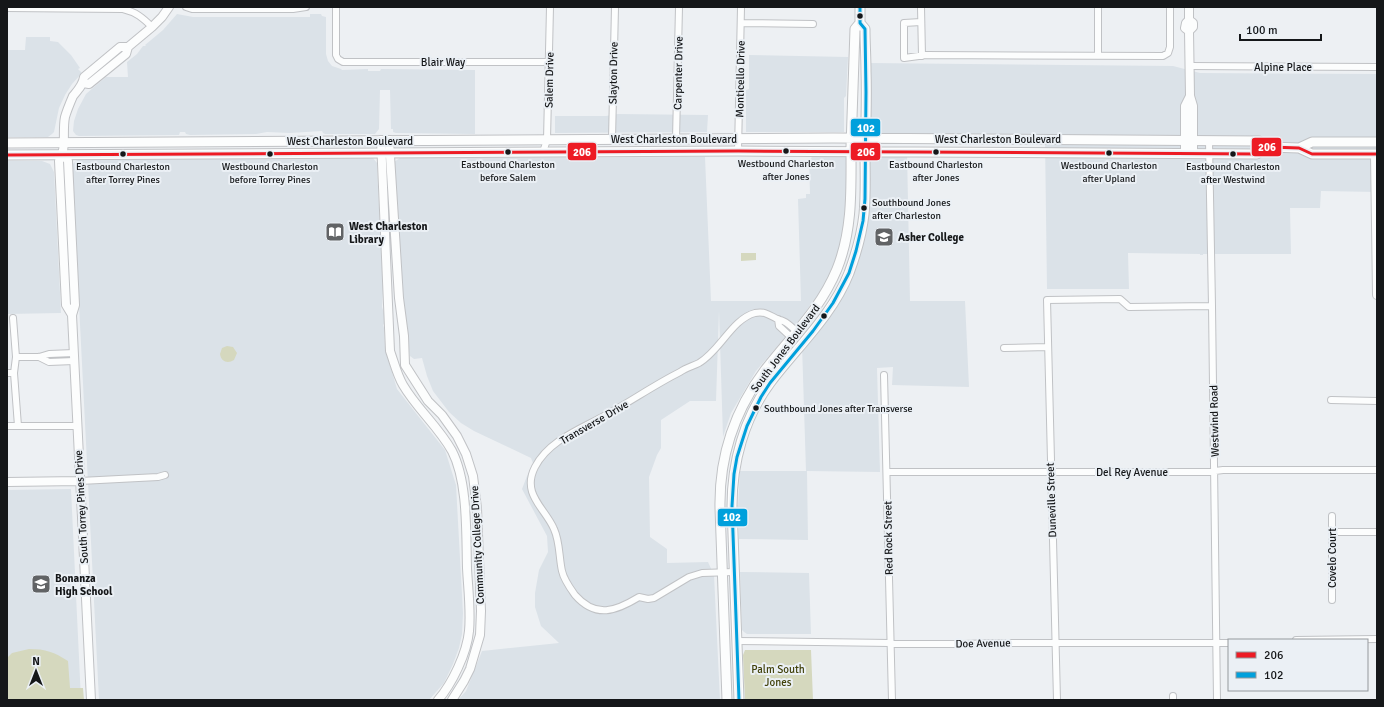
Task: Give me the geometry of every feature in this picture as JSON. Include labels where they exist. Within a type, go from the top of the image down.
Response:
[{"type":"main road","name":"South Jones Boulevard","points":[[739,700],[732,496],[735,467],[744,435],[758,402],[770,384],[817,327],[835,301],[849,273],[854,258],[864,216],[866,138],[865,29],[860,22],[860,7]]},
{"type":"main road","name":"South Jones Boulevard","points":[[728,700],[720,496],[723,464],[730,435],[742,406],[765,370],[817,307],[831,282],[845,244],[851,202],[854,28],[860,22]]},
{"type":"main road","name":"West Charleston Boulevard","points":[[7,143],[852,138],[1054,139],[1259,141],[1266,147],[1299,148],[1312,154],[1376,153]]},
{"type":"main road","points":[[665,152],[666,149],[673,145],[695,139]]},
{"type":"main road","points":[[1054,139],[1054,152]]},
{"type":"main road","name":"West Charleston Boulevard","points":[[1299,148],[1312,142],[1377,142]]},
{"type":"main road","points":[[1312,154],[1329,148],[1336,148],[1344,142],[1376,153]]},
{"type":"main road","name":"West Charleston Boulevard","points":[[7,155],[738,151],[1257,154],[1266,147]]},
{"type":"main road","points":[[804,324],[804,342]]},
{"type":"main road","points":[[795,335],[798,337],[795,344],[796,352]]},
{"type":"main road","points":[[723,464],[735,467]]},
{"type":"street","name":"South Torrey Pines Drive","points":[[83,84],[89,84],[126,54],[128,47],[152,27],[169,7]]},
{"type":"street","points":[[186,7],[192,9],[293,9],[306,7]]},
{"type":"street","name":"Blair Way","points":[[336,7],[335,53],[338,59],[345,62],[549,62]]},
{"type":"street","name":"Salem Drive","points":[[543,152],[547,140],[550,7]]},
{"type":"street","name":"Slayton Drive","points":[[612,139],[615,7]]},
{"type":"street","name":"Carpenter Drive","points":[[676,139],[679,7]]},
{"type":"street","name":"Monticello Drive","points":[[738,151],[741,7]]},
{"type":"street","points":[[921,7],[922,56]]},
{"type":"street","points":[[1098,7],[1098,56]]},
{"type":"street","points":[[921,22],[904,22],[904,58],[922,56],[1163,56],[1168,53],[1170,47],[1170,7]]},
{"type":"street","points":[[1189,7],[1189,20],[1186,23],[1185,28],[1189,30],[1190,96],[1193,106],[1189,153]]},
{"type":"street","points":[[7,8],[123,9],[134,12],[152,27]]},
{"type":"street","points":[[741,23],[813,24]]},
{"type":"street","name":"South Torrey Pines Drive","points":[[72,314],[66,305],[59,161],[63,154],[64,124],[72,98],[83,84],[84,77],[120,47],[128,47]]},
{"type":"street","points":[[98,77],[99,70],[115,52]]},
{"type":"street","name":"Alpine Place","points":[[1190,66],[1377,67]]},
{"type":"street","name":"Community College Drive","points":[[385,140],[387,301],[390,351],[402,384],[437,428],[455,458],[462,481],[469,592],[469,632],[460,663],[448,686],[438,700]]},
{"type":"street","name":"Westwind Road","points":[[1209,141],[1217,700]]},
{"type":"street","name":"Community College Drive","points":[[385,153],[404,336],[405,365],[428,401],[442,415],[457,436],[466,454],[473,476],[477,508],[481,593],[480,636],[470,669],[452,700]]},
{"type":"street","points":[[1376,153],[1377,295]]},
{"type":"street","name":"South Torrey Pines Drive","points":[[63,154],[68,161],[75,290],[75,305],[72,314],[91,700]]},
{"type":"street","points":[[63,224],[67,228],[68,248],[73,260]]},
{"type":"street","points":[[66,290],[75,290]]},
{"type":"street","name":"Duneville Street","points":[[1057,700],[1050,472],[1047,300],[1120,299],[1129,307],[1212,306]]},
{"type":"street","name":"Transverse Drive","points":[[734,572],[702,573],[690,577],[654,598],[648,599],[639,596],[627,604],[614,609],[601,611],[588,606],[582,602],[572,590],[562,572],[555,531],[536,502],[532,492],[532,476],[541,457],[563,438],[710,356],[744,318],[757,312],[769,314],[778,320],[784,321],[795,335]]},
{"type":"street","points":[[389,317],[401,316]]},
{"type":"street","points":[[13,318],[16,357],[14,373],[18,426]]},
{"type":"street","points":[[1004,348],[1048,348]]},
{"type":"street","points":[[16,357],[39,357],[49,354],[74,357]]},
{"type":"street","points":[[7,374],[14,373]]},
{"type":"street","name":"Red Rock Street","points":[[884,375],[892,700]]},
{"type":"street","points":[[1331,400],[1377,401]]},
{"type":"street","points":[[7,426],[77,426]]},
{"type":"street","points":[[455,458],[466,454]]},
{"type":"street","name":"Del Rey Avenue","points":[[887,472],[1207,472],[1223,470],[1377,470]]},
{"type":"street","points":[[7,482],[80,481],[165,475]]},
{"type":"street","name":"Covelo Court","points":[[1332,516],[1332,600]]},
{"type":"street","points":[[1332,532],[1377,532]]},
{"type":"street","points":[[469,592],[481,593]]},
{"type":"street","name":"Doe Avenue","points":[[736,641],[963,644],[1228,643]]},
{"type":"street","points":[[460,663],[470,669]]},
{"type":"shaded area","points":[[177,14],[193,17],[310,17],[310,14],[321,14],[322,16],[326,17],[326,54],[328,61],[332,66],[342,70],[475,70],[475,134],[393,132],[393,129],[391,129],[390,90],[380,90],[379,129],[375,134],[325,134],[322,131],[290,133],[267,132],[256,134],[190,135],[186,134],[185,132],[180,132],[179,135],[76,135],[73,131],[74,121],[78,109],[86,94],[106,77],[128,77],[127,62],[137,54],[143,46],[146,46],[145,45],[163,30]]},
{"type":"shaded area","points":[[26,37],[50,37],[50,41],[58,42],[71,55],[80,68],[78,69],[82,73],[65,95],[59,108],[54,132],[48,137],[7,137],[7,50],[25,50]]},
{"type":"shaded area","points":[[749,55],[848,57],[846,96],[844,98],[844,132],[746,132],[746,90],[749,89]]},
{"type":"shaded area","points":[[869,63],[1173,66],[1200,73],[1377,74],[1377,192],[1321,191],[1320,208],[1290,208],[1291,254],[1200,255],[1128,253],[1129,289],[1047,289],[1045,139],[866,138]]},
{"type":"shaded area","points":[[618,114],[708,115],[707,132],[555,133],[555,116],[606,116]]},
{"type":"shaded area","points":[[817,152],[851,152],[845,244],[821,301],[813,301],[802,317],[756,371],[731,413],[723,437],[719,311],[716,401],[690,401],[661,420],[661,448],[649,477],[650,537],[667,549],[667,563],[708,562],[714,575],[720,700],[458,700],[466,691],[482,651],[559,643],[541,626],[535,607],[535,593],[539,570],[548,552],[547,536],[522,489],[527,476],[534,466],[531,458],[474,431],[461,423],[449,412],[433,391],[422,358],[414,359],[410,356],[403,308],[394,162],[400,158],[705,157],[711,301],[801,301],[798,199],[806,198],[806,194],[810,194],[809,160]]},
{"type":"shaded area","points":[[865,152],[907,152],[910,301],[965,301],[969,387],[892,385],[893,367],[877,368],[880,472],[807,471],[808,540],[739,539],[738,507],[740,471],[806,471],[802,345],[829,310],[856,249]]},
{"type":"shaded area","points":[[373,158],[377,163],[383,287],[382,307],[384,313],[383,325],[385,348],[397,389],[445,450],[456,485],[463,613],[462,634],[459,648],[444,683],[429,700],[99,700],[73,164],[77,160]]},
{"type":"shaded area","points":[[7,161],[42,161],[50,164],[54,172],[61,313],[7,314]]},
{"type":"shaded area","name":"Bonanza High School","points":[[71,489],[81,700],[7,700],[7,490]]},
{"type":"shaded area","points":[[740,572],[809,573],[811,634],[747,634],[744,632],[742,630]]},
{"type":"green space","points":[[741,253],[756,253],[756,260],[741,261]]},
{"type":"green space","points":[[227,346],[233,347],[237,353],[234,360],[225,362],[220,354],[222,348]]},
{"type":"green space","points":[[29,649],[50,652],[68,661],[70,688],[83,688],[84,700],[7,700],[7,658],[12,653]]},
{"type":"green space","name":"Palm South Jones","points":[[745,650],[811,650],[813,700],[745,700],[743,655]]},
{"type":"transit line","name":"102","points":[[739,700],[732,506],[734,474],[737,457],[747,426],[761,397],[770,383],[813,331],[833,303],[849,273],[856,251],[863,221],[865,199],[865,29],[860,23],[860,7]]},
{"type":"transit line","name":"206","points":[[7,155],[738,151],[1257,154],[1266,147],[1299,148],[1312,154],[1377,154]]},
{"type":"place","name":"Westbound Charleston after Jones","points":[[786,151]]},
{"type":"place","name":"Eastbound Charleston before Salem","points":[[508,152]]},
{"type":"place","name":"Eastbound Charleston after Jones","points":[[936,152]]},
{"type":"place","name":"Westbound Charleston after Upland","points":[[1109,153]]},
{"type":"place","name":"Eastbound Charleston after Torrey Pines","points":[[123,154]]},
{"type":"place","name":"Westbound Charleston before Torrey Pines","points":[[270,154]]},
{"type":"place","name":"Eastbound Charleston after Westwind","points":[[1233,154]]},
{"type":"place","name":"Southbound Jones after Charleston","points":[[864,208]]},
{"type":"place","name":"West Charleston Library","points":[[335,232]]},
{"type":"place","name":"Asher College","points":[[884,237]]},
{"type":"place","name":"Southbound Jones after Transverse","points":[[756,408]]},
{"type":"place","name":"Bonanza High School","points":[[41,584]]}]
